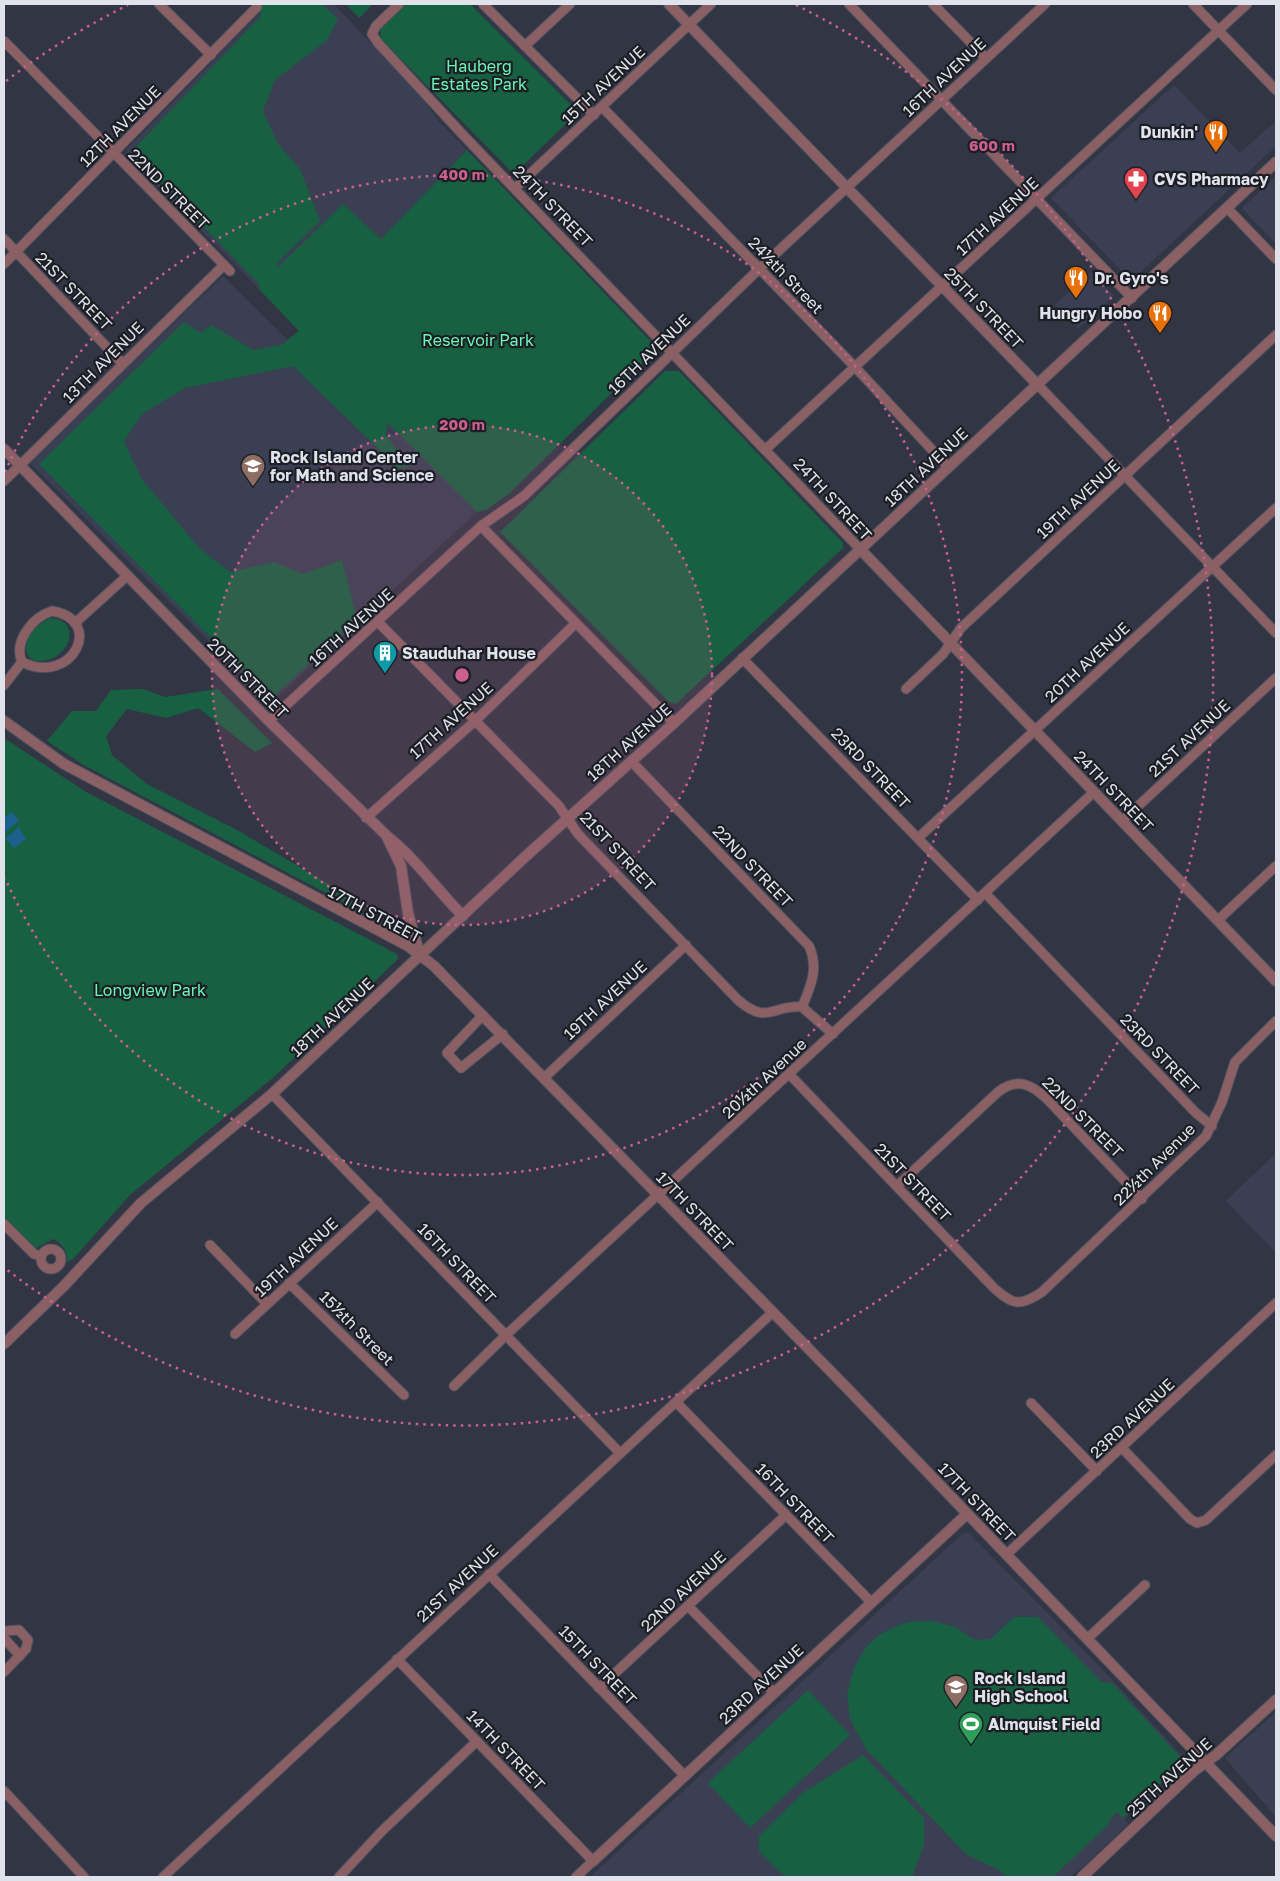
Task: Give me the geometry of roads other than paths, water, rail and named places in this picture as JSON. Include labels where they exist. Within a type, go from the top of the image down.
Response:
[{"type":"street","points":[[159,4],[210,55]]},
{"type":"street","name":"24TH STREET","points":[[398,4],[376,26],[372,34],[381,47],[464,136],[1276,981]]},
{"type":"street","points":[[483,4],[594,115]]},
{"type":"street","points":[[525,46],[570,4]]},
{"type":"street","name":"25TH STREET","points":[[669,4],[848,187],[1276,633]]},
{"type":"street","name":"15TH AVENUE","points":[[515,188],[711,4]]},
{"type":"street","points":[[849,4],[1132,298]]},
{"type":"street","points":[[933,4],[986,58]]},
{"type":"street","name":"16TH AVENUE","points":[[269,721],[481,526],[524,496],[672,351],[1045,4]]},
{"type":"street","points":[[1192,4],[1276,90]]},
{"type":"street","name":"17TH AVENUE","points":[[766,450],[1247,4]]},
{"type":"street","name":"12TH AVENUE","points":[[4,264],[257,7]]},
{"type":"street","name":"22ND STREET","points":[[4,41],[112,154],[227,268]]},
{"type":"street","name":"24½th Street","points":[[602,107],[855,367],[947,466]]},
{"type":"street","name":"18TH AVENUE","points":[[4,1344],[63,1287],[140,1203],[272,1094],[567,818],[674,723],[947,466],[1132,298],[1276,162]]},
{"type":"street","points":[[1228,208],[1276,259]]},
{"type":"street","name":"21ST STREET","points":[[4,240],[122,363]]},
{"type":"street","name":"13TH AVENUE","points":[[4,481],[122,363],[227,268]]},
{"type":"street","name":"19TH AVENUE","points":[[906,689],[943,654],[961,628],[1276,335]]},
{"type":"street","name":"20TH STREET","points":[[4,449],[269,721],[366,818],[386,835],[401,866],[408,913],[420,955]]},
{"type":"street","name":"20TH AVENUE","points":[[918,838],[1276,508]]},
{"type":"street","points":[[481,526],[674,723]]},
{"type":"street","points":[[75,623],[127,576]]},
{"type":"street","points":[[57,612],[68,615],[75,623],[80,635],[75,651],[69,658],[57,666],[43,669],[35,668],[22,662],[19,648],[23,638],[30,625],[43,614],[57,612]]},
{"type":"street","name":"21ST STREET","points":[[378,622],[559,806],[578,834],[738,1000],[752,1011],[766,1014],[790,1007],[802,1007]]},
{"type":"street","name":"17TH AVENUE","points":[[366,818],[475,721],[576,623]]},
{"type":"street","name":"23RD STREET","points":[[742,658],[978,900]]},
{"type":"street","points":[[4,685],[22,662]]},
{"type":"street","name":"21ST AVENUE","points":[[1122,821],[1276,678]]},
{"type":"street","name":"17TH STREET","points":[[4,721],[64,764],[408,946],[434,966],[545,1077],[773,1312],[1276,1836]]},
{"type":"street","name":"22ND STREET","points":[[631,761],[809,946],[815,960],[815,968],[802,1007]]},
{"type":"street","name":"20½th Avenue","points":[[454,1386],[506,1335],[790,1075],[1094,792]]},
{"type":"street","points":[[386,835],[410,856],[437,890],[463,916]]},
{"type":"street","points":[[1218,920],[1276,866]]},
{"type":"street","name":"23RD STREET","points":[[985,893],[1196,1113],[1212,1126]]},
{"type":"street","name":"19TH AVENUE","points":[[545,1077],[686,945]]},
{"type":"street","points":[[802,1007],[833,1034]]},
{"type":"street","points":[[483,1015],[447,1053],[461,1068],[502,1034]]},
{"type":"street","name":"22½th Avenue","points":[[1020,1303],[1042,1292],[1198,1144],[1212,1126],[1235,1062],[1276,1021]]},
{"type":"street","name":"21ST STREET","points":[[790,1075],[994,1288],[1006,1298],[1020,1303]]},
{"type":"street","name":"22ND STREET","points":[[896,1186],[1006,1085],[1021,1083],[1036,1088],[1048,1099],[1142,1199]]},
{"type":"street","name":"16TH STREET","points":[[272,1094],[620,1453]]},
{"type":"street","name":"19TH AVENUE","points":[[235,1334],[378,1202]]},
{"type":"street","points":[[4,1224],[34,1254],[41,1256]]},
{"type":"street","points":[[210,1245],[267,1304]]},
{"type":"street","name":"15½th Street","points":[[289,1283],[404,1396]]},
{"type":"street","name":"23RD AVENUE","points":[[1007,1554],[1276,1303]]},
{"type":"street","name":"21ST AVENUE","points":[[163,1877],[773,1312]]},
{"type":"street","name":"16TH STREET","points":[[676,1402],[871,1602]]},
{"type":"street","points":[[1031,1403],[1097,1471]]},
{"type":"street","points":[[1122,1448],[1190,1519],[1197,1523],[1206,1520],[1276,1455]]},
{"type":"street","name":"23RD AVENUE","points":[[576,1877],[967,1514]]},
{"type":"street","name":"22ND AVENUE","points":[[599,1688],[786,1515]]},
{"type":"street","name":"15TH STREET","points":[[489,1574],[684,1776]]},
{"type":"street","points":[[1088,1638],[1144,1586]]},
{"type":"street","points":[[689,1606],[774,1693]]},
{"type":"street","points":[[4,1631],[19,1630],[27,1636],[28,1644],[20,1656],[4,1672]]},
{"type":"street","points":[[4,1638],[20,1656]]},
{"type":"street","name":"14TH STREET","points":[[397,1659],[593,1861]]},
{"type":"street","name":"25TH AVENUE","points":[[1082,1877],[1194,1771],[1207,1763],[1276,1700]]},
{"type":"street","points":[[339,1877],[382,1831],[477,1741]]},
{"type":"street","points":[[4,1792],[84,1877]]},
{"type":"water","points":[[12,812],[19,821],[4,833],[4,818]]},
{"type":"water","points":[[20,826],[20,830],[26,839],[14,848],[7,840],[4,840]]},
{"type":"place","name":"Dunkin'","points":[[1216,153]]},
{"type":"place","name":"CVS Pharmacy","points":[[1136,200]]},
{"type":"place","name":"Dr. Gyro's","points":[[1076,299]]},
{"type":"place","name":"Hungry Hobo","points":[[1160,334]]},
{"type":"place","name":"Rock Island Center for Math and Science","points":[[253,487]]},
{"type":"place","name":"Stauduhar House","points":[[385,674]]},
{"type":"place","name":"Rock Island High School","points":[[956,1708]]},
{"type":"place","name":"Almquist Field","points":[[971,1745]]},
{"type":"park label","name":"Hauberg Estates Park","points":[[479,75]]},
{"type":"park label","name":"Reservoir Park","points":[[478,340]]},
{"type":"park label","name":"Longview Park","points":[[150,990]]}]
